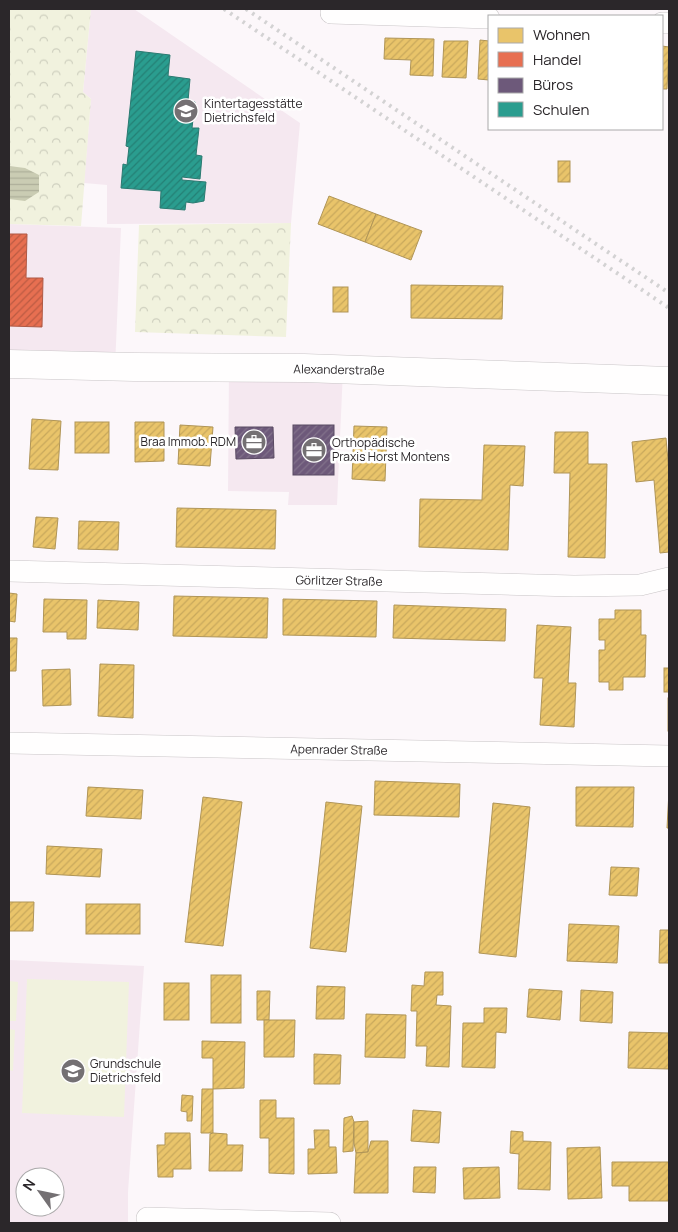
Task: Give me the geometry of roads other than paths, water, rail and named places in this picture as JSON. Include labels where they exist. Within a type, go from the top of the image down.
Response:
[{"type":"main road","name":"Alexanderstraße","points":[[9,364],[304,368],[669,381]]},
{"type":"street","points":[[331,13],[488,18]]},
{"type":"street","name":"Görlitzer Straße","points":[[9,571],[574,586],[640,585],[669,578]]},
{"type":"street","name":"Apenrader Straße","points":[[9,743],[669,756]]},
{"type":"street","points":[[147,1218],[330,1223]]},
{"type":"railway","points":[[224,9],[669,308]]},
{"type":"railway","points":[[246,9],[669,293]]},
{"type":"place","name":"Kintertagesstätte Dietrichsfeld","points":[[186,111]]},
{"type":"place","name":"Braa Immob. RDM","points":[[254,442]]},
{"type":"place","name":"Orthopädische Praxis Horst Montens","points":[[314,450]]},
{"type":"place","name":"Grundschule Dietrichsfeld","points":[[73,1071]]}]
